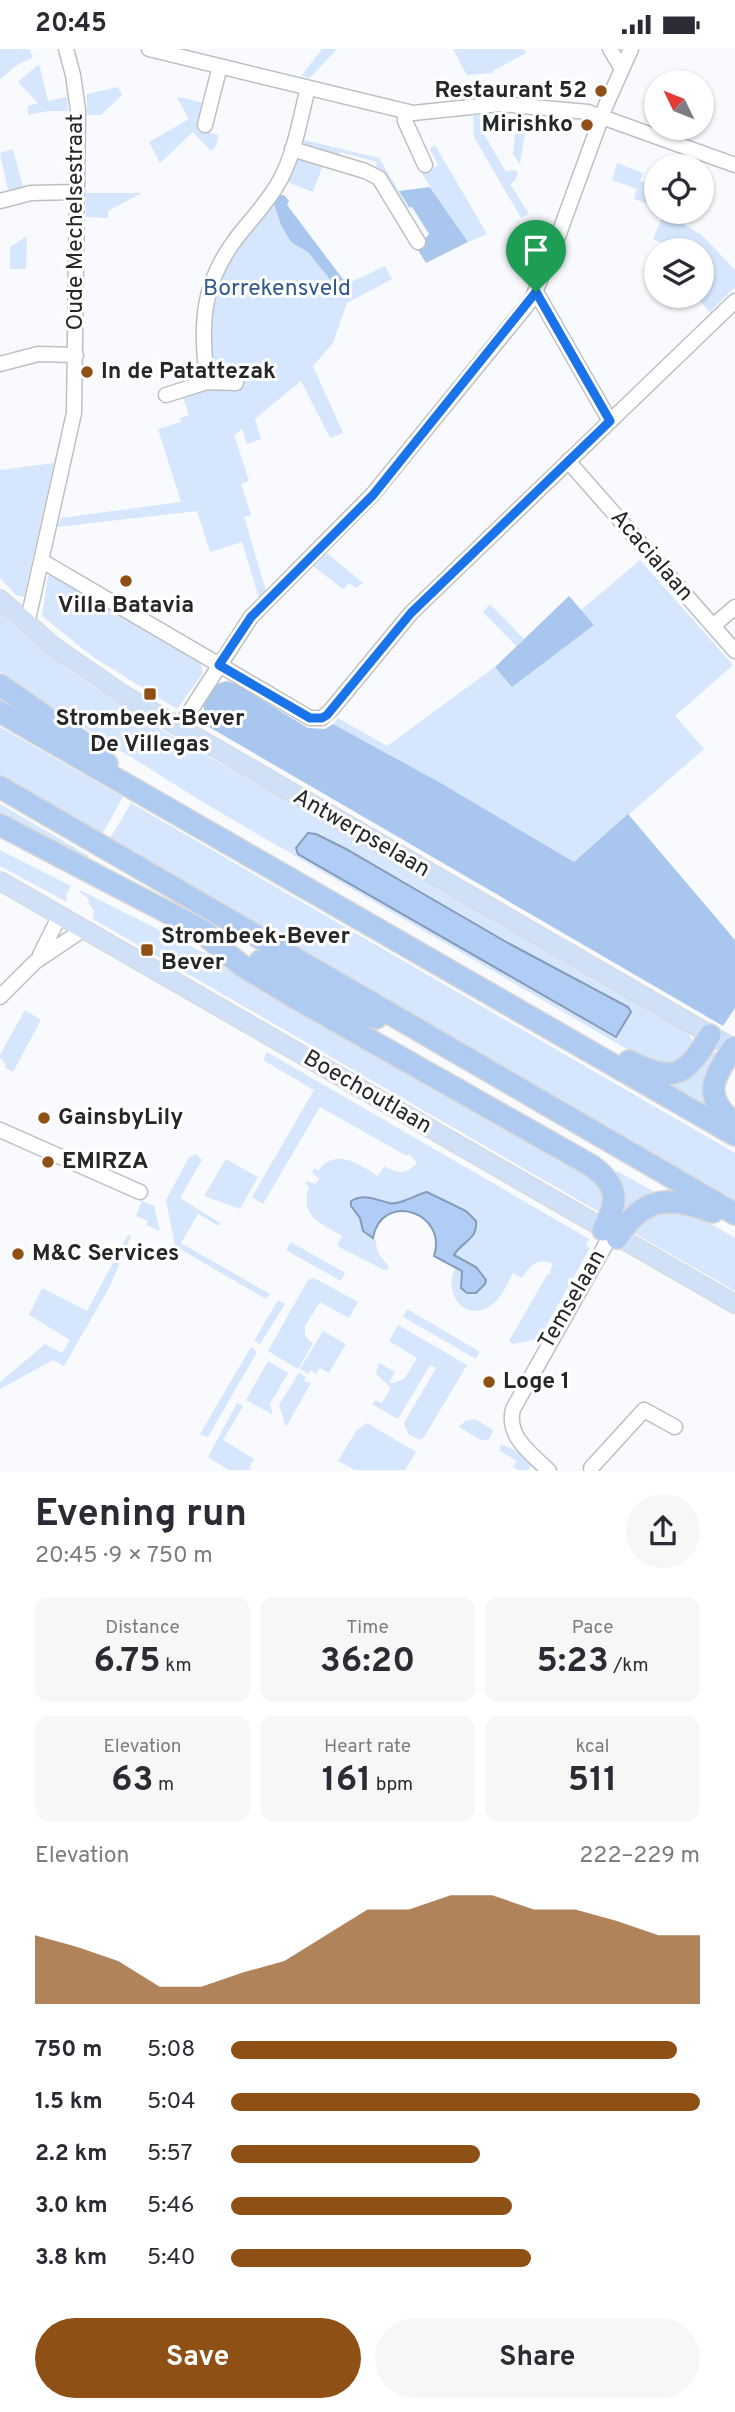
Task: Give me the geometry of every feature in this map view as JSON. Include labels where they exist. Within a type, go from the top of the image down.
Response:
[{"type":"highway","points":[[0,685],[95,751],[122,782]]},
{"type":"highway","points":[[0,712],[735,1135]]},
{"type":"highway","points":[[0,787],[735,1217]]},
{"type":"highway","points":[[0,825],[339,1003],[461,1055]]},
{"type":"highway","points":[[195,927],[241,965],[294,997],[592,1166],[607,1179],[614,1197],[610,1234]]},
{"type":"highway","points":[[459,977],[656,1073],[680,1072],[689,1067],[710,1035]]},
{"type":"highway","points":[[734,1049],[715,1079],[712,1089],[716,1103],[735,1123]]},
{"type":"highway","points":[[610,1234],[645,1207],[659,1202],[686,1203],[735,1217]]},
{"type":"main road","name":"Antwerpselaan","points":[[0,599],[87,671],[179,729],[734,1049]]},
{"type":"main road","name":"Boechoutlaan","points":[[0,881],[735,1304]]},
{"type":"street","name":"Oude Mechelsestraat","points":[[27,624],[74,413],[77,99],[66,49]]},
{"type":"street","points":[[149,49],[405,112],[500,104],[588,112],[735,165]]},
{"type":"street","points":[[610,49],[622,69]]},
{"type":"street","points":[[179,729],[251,617],[373,495],[536,292],[602,116],[631,49]]},
{"type":"street","points":[[205,125],[220,66]]},
{"type":"street","points":[[207,383],[202,326],[211,283],[231,245],[282,177],[308,88]]},
{"type":"street","points":[[405,112],[405,121],[425,165]]},
{"type":"street","points":[[292,149],[365,171],[379,178],[418,242]]},
{"type":"street","points":[[0,201],[31,193],[77,192]]},
{"type":"street","points":[[536,292],[610,421]]},
{"type":"street","points":[[42,561],[310,718],[322,718],[411,613],[735,301]]},
{"type":"street","points":[[0,364],[38,354],[76,355]]},
{"type":"street","points":[[166,395],[207,383],[236,383]]},
{"type":"street","name":"Acacialaan","points":[[568,461],[735,651]]},
{"type":"street","points":[[713,626],[735,607]]},
{"type":"street","points":[[35,962],[60,915]]},
{"type":"street","points":[[0,997],[35,962],[84,929]]},
{"type":"street","points":[[0,1129],[141,1192]]},
{"type":"street","name":"Temselaan","points":[[550,1471],[516,1437],[510,1423],[513,1409],[610,1234]]},
{"type":"street","points":[[591,1468],[644,1409],[676,1427]]},
{"type":"green space","points":[[0,49],[29,49],[33,57],[14,67],[0,80]]},
{"type":"green space","points":[[322,49],[337,49],[310,78],[301,76]]},
{"type":"green space","points":[[453,49],[524,49],[526,53],[493,73],[467,75]]},
{"type":"green space","points":[[39,64],[48,101],[67,97],[68,111],[28,115],[28,106],[38,103],[18,82]]},
{"type":"green space","points":[[118,87],[122,95],[101,115],[87,115],[87,94]]},
{"type":"green space","points":[[177,98],[204,103],[211,127],[210,133],[219,135],[216,146],[211,151],[193,132],[160,163],[149,142],[189,119]]},
{"type":"green space","points":[[480,115],[481,129],[506,172],[518,172],[515,181],[510,184],[529,214],[521,218],[474,137],[473,116]]},
{"type":"green space","points":[[516,125],[526,126],[520,164],[513,154]]},
{"type":"green space","points":[[304,140],[379,158],[408,207],[412,208],[403,208],[375,171],[377,162],[340,152],[339,159],[303,146]]},
{"type":"green space","points":[[435,145],[487,234],[468,242],[422,174],[438,165],[430,149]]},
{"type":"green space","points":[[13,149],[23,187],[8,190],[0,153]]},
{"type":"green space","points":[[301,158],[323,165],[313,192],[287,182],[297,160]]},
{"type":"green space","points":[[617,163],[643,173],[640,181],[644,182],[644,203],[634,199],[637,189],[612,180]]},
{"type":"green space","points":[[86,193],[142,193],[108,211],[108,218],[86,217]]},
{"type":"green space","name":"Borrekensveld","points":[[280,195],[284,195],[289,201],[287,205],[347,284],[385,266],[392,279],[347,303],[333,343],[313,366],[343,433],[330,438],[301,381],[255,419],[261,439],[247,444],[242,429],[234,435],[249,481],[241,484],[251,515],[244,517],[266,591],[259,598],[242,542],[210,552],[197,511],[57,527],[61,518],[181,502],[158,429],[181,422],[180,418],[189,415],[182,395],[215,389],[227,377],[216,368],[210,355],[208,339],[212,302],[223,270],[234,250]]},
{"type":"green space","points":[[659,224],[686,224],[705,238],[653,238]]},
{"type":"green space","points":[[27,236],[26,269],[10,269],[10,247]]},
{"type":"green space","points":[[714,248],[735,270],[735,287],[714,308]]},
{"type":"green space","points":[[54,463],[24,597],[16,595],[0,578],[0,470]]},
{"type":"green space","points":[[327,553],[363,583],[356,588],[349,583],[343,589],[313,566]]},
{"type":"green space","points":[[640,560],[733,665],[675,716],[704,749],[574,862],[439,782],[333,724],[338,718],[387,746],[495,667],[512,686],[594,625],[581,610]]},
{"type":"green space","points":[[51,575],[200,662],[203,673],[177,709],[93,657],[42,616],[48,576]]},
{"type":"green space","points":[[490,604],[524,639],[516,646],[483,612]]},
{"type":"green space","points":[[0,612],[65,667],[135,714],[686,1030],[692,1039],[693,1049],[681,1064],[660,1065],[632,1052],[206,804],[59,712],[0,671]],"holes":[[[308,833],[320,836],[371,862],[505,941],[600,991],[616,1037],[298,854]]]},
{"type":"green space","points":[[0,727],[123,797],[101,836],[0,777]]},
{"type":"green space","points":[[131,803],[735,1153],[735,1200],[109,840]]},
{"type":"green space","points":[[0,804],[89,856],[86,861],[0,817]]},
{"type":"green space","points":[[0,850],[71,886],[66,895],[67,902],[0,866]]},
{"type":"green space","points":[[80,890],[238,970],[602,1184],[604,1209],[599,1212],[93,919],[94,911],[88,898]]},
{"type":"green space","points":[[25,1010],[41,1020],[13,1072],[4,1067],[6,1064],[0,1055]]},
{"type":"green space","points":[[710,1049],[719,1055],[714,1111],[641,1074]]},
{"type":"green space","points":[[267,1052],[589,1239],[586,1246],[590,1248],[539,1339],[513,1344],[509,1341],[547,1275],[551,1273],[553,1264],[539,1262],[528,1269],[522,1278],[513,1273],[501,1295],[490,1306],[472,1311],[464,1308],[454,1295],[452,1286],[456,1267],[463,1273],[461,1286],[464,1291],[476,1293],[485,1284],[485,1280],[472,1265],[454,1255],[472,1239],[466,1211],[432,1193],[396,1203],[385,1201],[352,1209],[360,1218],[363,1231],[375,1239],[378,1253],[389,1267],[386,1271],[337,1246],[342,1236],[314,1218],[307,1205],[309,1187],[305,1184],[307,1181],[315,1184],[319,1179],[312,1172],[314,1168],[318,1171],[332,1160],[340,1159],[355,1163],[378,1176],[384,1166],[402,1172],[417,1163],[409,1154],[407,1156],[320,1107],[263,1204],[252,1197],[314,1090],[263,1060]]},
{"type":"green space","points":[[196,1154],[202,1160],[180,1198],[220,1223],[219,1226],[198,1214],[181,1243],[270,1294],[266,1299],[175,1246],[166,1200],[189,1157]]},
{"type":"green space","points":[[226,1159],[258,1177],[240,1209],[204,1196]]},
{"type":"green space","points":[[617,1171],[660,1195],[618,1224],[612,1175]]},
{"type":"green space","points":[[142,1201],[154,1206],[160,1231],[146,1225],[148,1221],[136,1216]]},
{"type":"green space","points":[[657,1209],[688,1211],[735,1238],[735,1291],[632,1232]]},
{"type":"green space","points":[[128,1235],[131,1236],[110,1286],[64,1366],[53,1360],[0,1389],[0,1382],[45,1344],[62,1353],[70,1340],[29,1315],[42,1288],[87,1311]]},
{"type":"green space","points":[[291,1242],[345,1273],[341,1281],[286,1250]]},
{"type":"green space","points":[[314,1278],[358,1302],[349,1318],[320,1302],[305,1326],[305,1336],[313,1344],[298,1369],[268,1351],[308,1280]]},
{"type":"green space","points":[[278,1300],[285,1304],[260,1344],[254,1341]]},
{"type":"green space","points":[[407,1309],[480,1352],[476,1359],[403,1317]]},
{"type":"green space","points":[[398,1325],[467,1365],[420,1440],[409,1435],[404,1423],[436,1368],[430,1365],[398,1419],[372,1404],[375,1400],[382,1403],[391,1388],[376,1374],[379,1363],[395,1372],[389,1382],[394,1383],[405,1378],[417,1358],[389,1341]]},
{"type":"green space","points":[[323,1331],[346,1344],[329,1373],[320,1368],[316,1374],[310,1370],[308,1374],[300,1369]]},
{"type":"green space","points":[[251,1347],[257,1352],[208,1437],[200,1434]]},
{"type":"green space","points":[[268,1361],[288,1373],[270,1404],[273,1415],[246,1400]]},
{"type":"green space","points":[[299,1373],[306,1377],[304,1381],[311,1383],[286,1427],[279,1405]]},
{"type":"green space","points":[[237,1403],[243,1406],[223,1440],[254,1459],[249,1468],[252,1470],[229,1470],[208,1457]]},
{"type":"green space","points":[[475,1419],[492,1429],[488,1440],[481,1440],[459,1427],[465,1421]]},
{"type":"green space","points":[[367,1423],[416,1452],[405,1470],[355,1470],[338,1461],[356,1431]]},
{"type":"green space","points":[[501,1444],[519,1452],[532,1465],[528,1470],[513,1467],[517,1461],[500,1451]]},
{"type":"shaded area","points":[[430,187],[468,242],[426,263],[418,250],[423,247],[429,234],[399,191]]},
{"type":"shaded area","points":[[280,195],[284,195],[289,201],[287,205],[347,285],[348,291],[333,283],[308,252],[291,242],[281,225],[274,203]]},
{"type":"shaded area","points":[[569,596],[594,625],[512,687],[495,667]]},
{"type":"shaded area","points":[[227,681],[308,728],[325,729],[333,724],[439,782],[574,862],[628,814],[735,940],[735,1008],[723,1026],[209,727],[203,705],[217,684]]},
{"type":"shaded area","points":[[308,833],[316,834],[346,849],[508,943],[628,1007],[631,1012],[616,1037],[298,854],[296,848]]},
{"type":"shaded area","points":[[427,1192],[466,1211],[476,1221],[475,1232],[454,1255],[476,1267],[486,1280],[476,1293],[467,1293],[461,1288],[462,1271],[434,1256],[436,1240],[432,1228],[423,1218],[400,1211],[388,1215],[378,1223],[373,1238],[363,1231],[360,1218],[351,1206],[351,1201],[361,1198],[393,1203]]},
{"type":"place","name":"Restaurant 52","points":[[601,91]]},
{"type":"place","name":"Mirishko","points":[[587,125]]},
{"type":"place","name":"In de Patattezak","points":[[87,372]]},
{"type":"place","name":"Villa Batavia","points":[[126,581]]},
{"type":"place","name":"Strombeek-Bever De Villegas","points":[[150,694]]},
{"type":"place","name":"Strombeek-Bever Bever","points":[[147,950]]},
{"type":"place","name":"GainsbyLily","points":[[44,1118]]},
{"type":"place","name":"EMIRZA","points":[[48,1162]]},
{"type":"place","name":"M&C Services","points":[[18,1254]]},
{"type":"place","name":"Loge 1","points":[[489,1382]]},
{"type":"route","points":[[536,292],[610,421],[411,613],[327,715],[310,718],[219,665],[251,617],[373,495],[536,292]]}]
